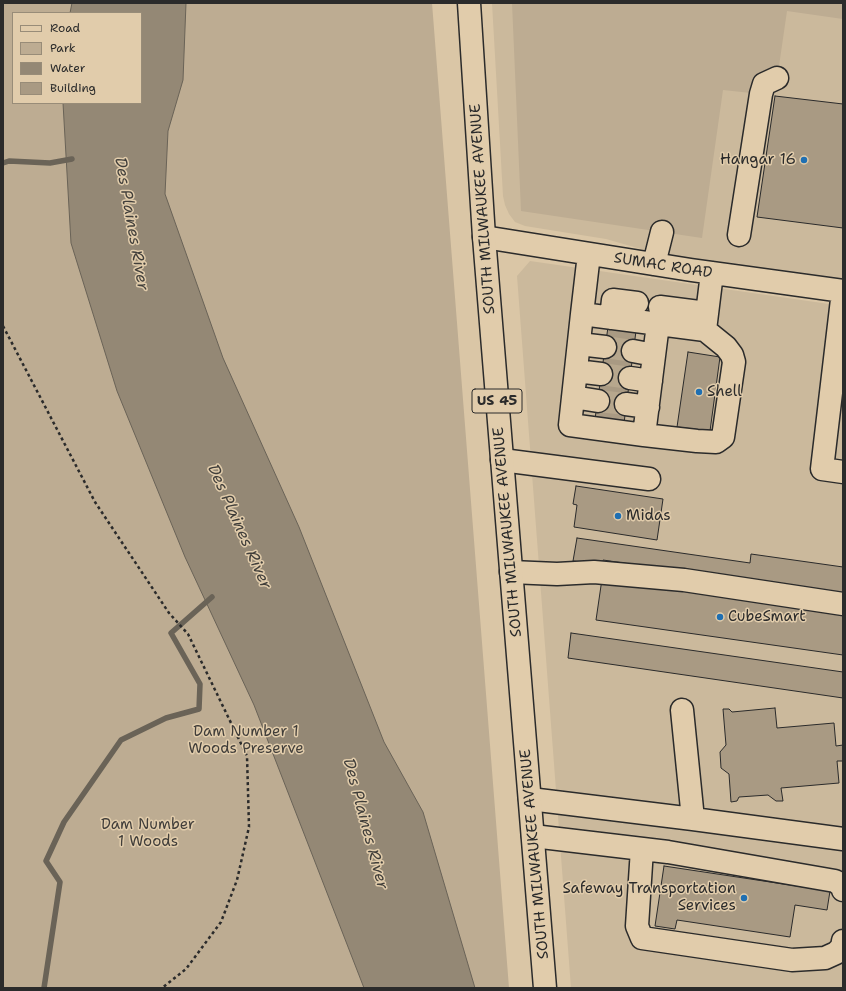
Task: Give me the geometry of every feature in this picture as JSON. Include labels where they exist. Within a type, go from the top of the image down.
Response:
[{"type":"main road","name":"SOUTH MILWAUKEE AVENUE","points":[[469,3],[484,236],[533,836],[548,988]]},
{"type":"main road","points":[[739,235],[761,94],[764,84],[777,78]]},
{"type":"main road","points":[[654,264],[662,232]]},
{"type":"main road","name":"SUMAC ROAD","points":[[484,236],[712,273],[843,291]]},
{"type":"main road","points":[[582,314],[611,318],[659,315],[706,322],[732,355],[734,362],[723,437],[716,442],[684,440],[570,424],[582,314],[589,254]]},
{"type":"main road","points":[[706,322],[712,273]]},
{"type":"main road","points":[[843,291],[822,469],[843,472]]},
{"type":"main road","points":[[611,318],[613,300],[637,303]]},
{"type":"main road","points":[[644,435],[651,381],[644,353],[659,315]]},
{"type":"main road","points":[[579,344],[605,348]]},
{"type":"main road","points":[[576,371],[601,374]]},
{"type":"main road","points":[[630,378],[651,381]]},
{"type":"main road","points":[[573,397],[598,401]]},
{"type":"main road","points":[[626,404],[648,407]]},
{"type":"main road","points":[[502,460],[649,479]]},
{"type":"main road","points":[[511,572],[557,574],[580,574],[594,572],[684,580],[843,604]]},
{"type":"main road","points":[[682,710],[693,819]]},
{"type":"main road","points":[[530,799],[843,839]]},
{"type":"main road","points":[[533,836],[668,852],[835,881],[842,886],[843,890]]},
{"type":"main road","points":[[642,849],[637,926],[642,938],[792,960],[825,958],[836,953],[843,946]]},
{"type":"path","points":[[3,326],[95,502],[169,613],[188,634],[247,756],[249,827],[237,880],[221,922],[186,969],[162,988]]},
{"type":"shaded area","points":[[492,3],[843,3],[843,284],[683,261],[606,239],[525,226],[515,222],[509,214],[503,196]]},
{"type":"shaded area","points":[[530,261],[843,306],[843,988],[571,988],[517,276]]},
{"type":"green space","name":"Dam Number 1 Woods Preserve","points":[[3,3],[432,3],[509,988],[3,988]]},
{"type":"green space","points":[[512,3],[843,3],[843,19],[787,11],[779,66],[758,73],[752,83],[751,93],[723,90],[702,238],[521,211]]},
{"type":"water","name":"Des Plaines River","points":[[72,3],[186,3],[183,80],[168,131],[165,194],[223,358],[299,527],[384,742],[423,812],[475,988],[364,988],[254,705],[185,557],[117,391],[71,243],[63,104],[142,104],[142,12],[70,12]]},
{"type":"building","name":"Hangar 16","points":[[775,96],[843,104],[843,228],[757,217]]},
{"type":"building","points":[[608,327],[636,331],[624,423],[595,419]]},
{"type":"building","name":"Shell","points":[[688,352],[720,357],[710,431],[677,427]]},
{"type":"building","name":"Midas","points":[[576,486],[663,499],[657,540],[574,527],[577,505],[573,504]]},
{"type":"building","name":"CubeSmart","points":[[577,538],[750,563],[751,554],[843,567],[843,595],[603,560],[603,565],[573,561]]},
{"type":"building","name":"CubeSmart","points":[[602,579],[843,613],[843,655],[596,620]]},
{"type":"building","name":"CubeSmart","points":[[571,633],[843,672],[843,698],[568,658]]},
{"type":"building","points":[[775,708],[777,728],[834,723],[836,746],[843,745],[843,761],[837,761],[839,783],[781,788],[783,801],[776,801],[768,795],[739,797],[737,801],[731,802],[729,774],[721,768],[720,752],[726,745],[723,709],[729,709],[732,712]]},
{"type":"building","name":"Safeway Transportation Services","points":[[664,866],[830,891],[827,910],[795,905],[790,937],[677,920],[675,929],[655,926]]},
{"type":"waterway","points":[[3,163],[9,161],[50,163],[72,159]]},
{"type":"waterway","points":[[44,988],[60,882],[46,861],[64,822],[121,740],[166,718],[199,709],[200,684],[171,633],[212,597]]},
{"type":"tunnel","points":[[605,347],[633,351]]},
{"type":"tunnel","points":[[601,374],[630,378]]},
{"type":"tunnel","points":[[598,401],[626,404]]},
{"type":"place","name":"Hangar 16","points":[[804,160]]},
{"type":"place","name":"Shell","points":[[699,392]]},
{"type":"place","name":"Midas","points":[[618,516]]},
{"type":"place","name":"CubeSmart","points":[[720,617]]},
{"type":"place","name":"Safeway Transportation Services","points":[[744,898]]},
{"type":"park label","name":"Dam Number 1 Woods","points":[[148,834]]}]
